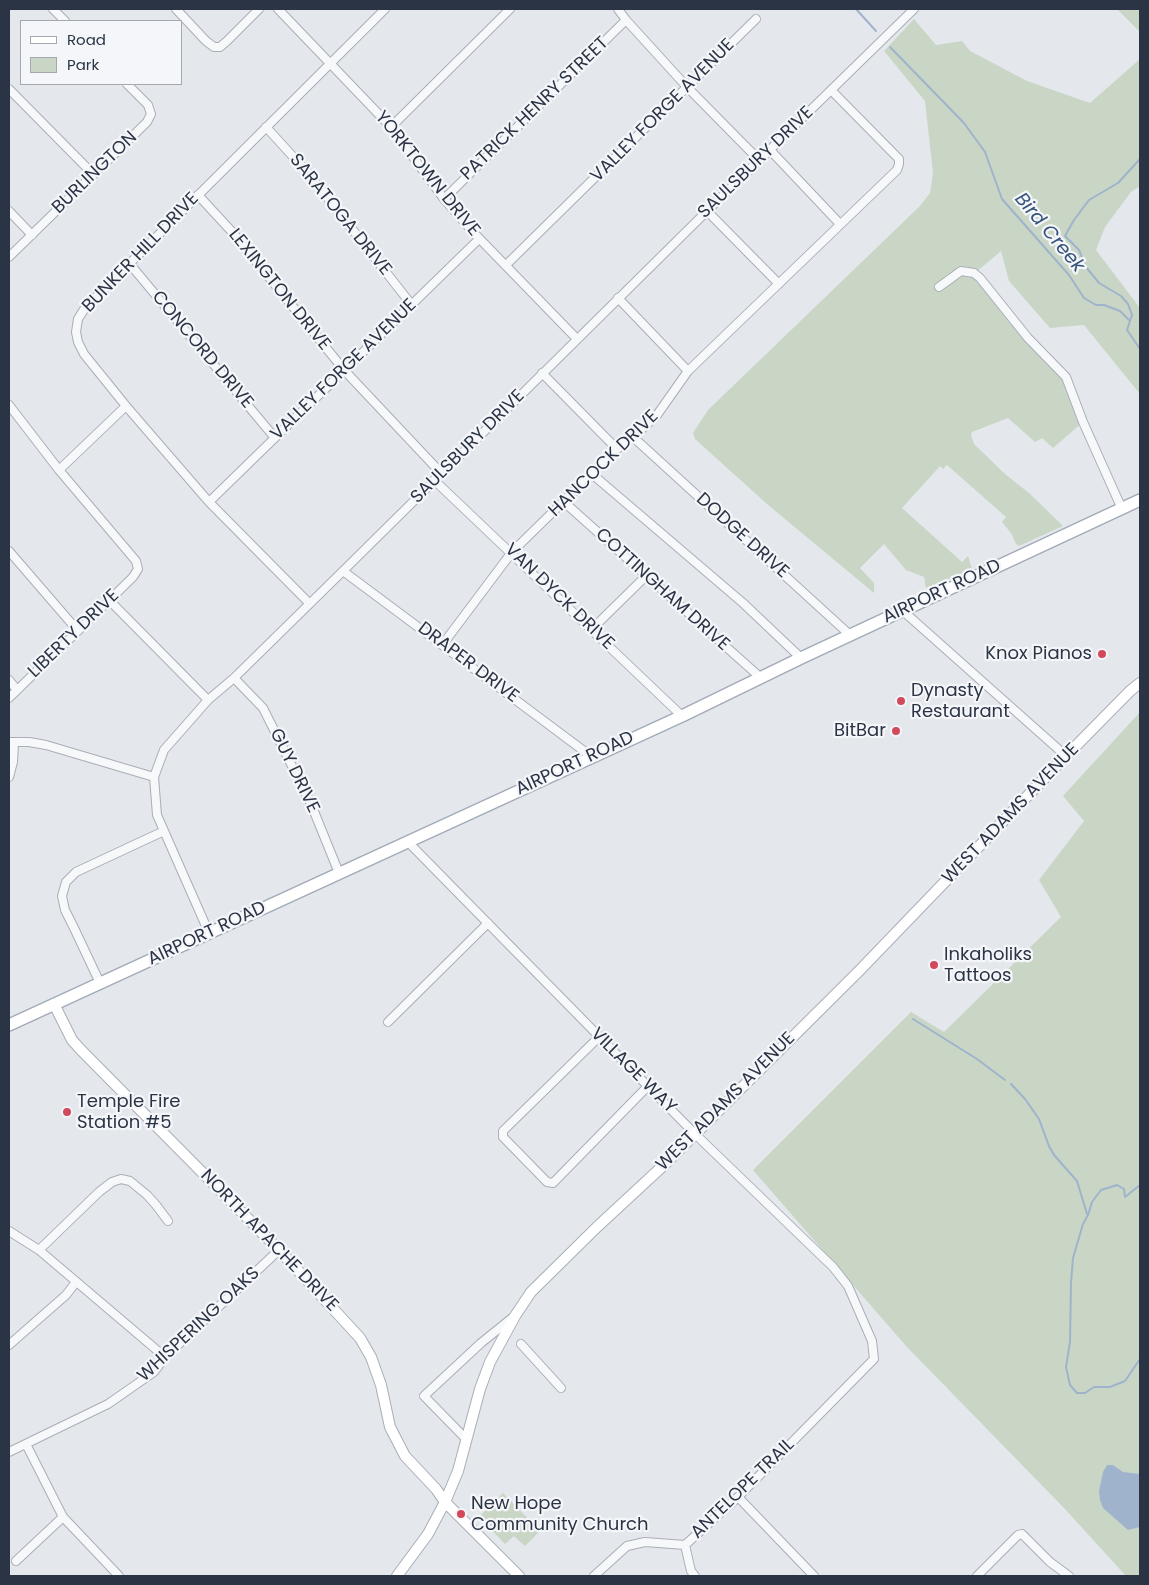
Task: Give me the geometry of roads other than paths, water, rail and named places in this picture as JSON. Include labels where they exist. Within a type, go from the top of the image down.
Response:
[{"type":"main road","name":"AIRPORT ROAD","points":[[9,1025],[682,716],[801,658],[1140,500]]},
{"type":"main road","name":"WEST ADAMS AVENUE","points":[[397,1576],[428,1534],[445,1502],[458,1471],[490,1362],[515,1316],[532,1292],[597,1227],[665,1164],[694,1133],[860,970],[1066,756],[1140,683]]},
{"type":"main road","name":"NORTH APACHE DRIVE","points":[[54,1004],[72,1040],[80,1049],[279,1250],[360,1338],[381,1385],[390,1427],[405,1456],[436,1489],[445,1502],[520,1576]]},
{"type":"street","points":[[53,9],[64,20]]},
{"type":"street","points":[[176,9],[214,47],[220,47],[228,41],[259,9]]},
{"type":"street","name":"YORKTOWN DRIVE","points":[[278,9],[391,127],[444,199],[480,239],[577,339]]},
{"type":"street","name":"BUNKER HILL DRIVE","points":[[309,603],[209,502],[126,406],[84,354],[78,342],[76,332],[78,319],[85,308],[385,9]]},
{"type":"street","points":[[391,127],[510,9]]},
{"type":"street","points":[[618,9],[687,87],[759,160]]},
{"type":"street","name":"SAULSBURY DRIVE","points":[[209,933],[157,815],[154,777],[164,750],[208,700],[234,678],[618,298],[914,9]]},
{"type":"street","name":"VALLEY FORGE AVENUE","points":[[506,265],[756,19]]},
{"type":"street","name":"PATRICK HENRY STREET","points":[[444,199],[626,20]]},
{"type":"street","name":"BURLINGTON","points":[[9,257],[147,122],[151,114],[148,106],[128,85]]},
{"type":"street","points":[[9,88],[92,174]]},
{"type":"street","name":"HANCOCK DRIVE","points":[[443,644],[512,552],[618,449],[657,415],[688,372],[896,170],[900,164],[900,159],[831,90]]},
{"type":"street","name":"SARATOGA DRIVE","points":[[266,128],[308,173],[411,304]]},
{"type":"street","points":[[770,150],[840,224]]},
{"type":"street","name":"LEXINGTON DRIVE","points":[[198,195],[234,234],[344,370],[441,473]]},
{"type":"street","points":[[9,211],[32,235]]},
{"type":"street","points":[[707,211],[779,284]]},
{"type":"street","name":"VALLEY FORGE AVENUE","points":[[209,502],[480,239]]},
{"type":"street","name":"CONCORD DRIVE","points":[[129,263],[275,438]]},
{"type":"street","points":[[939,287],[961,272],[974,273],[1028,338],[1066,377],[1083,422],[1122,509]]},
{"type":"street","points":[[618,298],[688,372]]},
{"type":"street","points":[[542,373],[618,449]]},
{"type":"street","points":[[9,406],[59,470],[126,406]]},
{"type":"street","name":"DODGE DRIVE","points":[[633,437],[850,635]]},
{"type":"street","name":"LIBERTY DRIVE","points":[[9,698],[133,577],[138,568],[136,561],[59,470]]},
{"type":"street","points":[[592,474],[742,603],[801,658]]},
{"type":"street","name":"VAN DYCK DRIVE","points":[[434,480],[512,552],[682,716]]},
{"type":"street","name":"COTTINGHAM DRIVE","points":[[564,502],[761,678]]},
{"type":"street","points":[[9,551],[78,631]]},
{"type":"street","name":"DRAPER DRIVE","points":[[343,570],[592,757]]},
{"type":"street","points":[[592,629],[646,576]]},
{"type":"street","points":[[109,600],[208,700]]},
{"type":"street","points":[[903,610],[1066,756]]},
{"type":"street","name":"GUY DRIVE","points":[[234,678],[263,708],[311,804],[339,873]]},
{"type":"street","points":[[9,680],[17,690]]},
{"type":"street","points":[[9,777],[13,762],[11,742],[29,742],[46,745],[154,777]]},
{"type":"street","points":[[100,983],[64,910],[62,896],[66,882],[76,872],[164,831]]},
{"type":"street","name":"VILLAGE WAY","points":[[408,842],[694,1133],[838,1273],[848,1286],[872,1341],[874,1359]]},
{"type":"street","points":[[388,1022],[488,923]]},
{"type":"street","points":[[599,1037],[504,1131],[503,1137],[547,1182],[553,1183],[648,1086]]},
{"type":"street","points":[[39,1250],[99,1192],[112,1182],[121,1180],[130,1181],[147,1195],[168,1222]]},
{"type":"street","points":[[9,1231],[39,1250],[165,1357]]},
{"type":"street","name":"WHISPERING OAKS","points":[[9,1452],[108,1404],[154,1372],[165,1357],[279,1250]]},
{"type":"street","points":[[9,1345],[66,1295],[76,1282]]},
{"type":"street","points":[[467,1440],[424,1396],[481,1343],[515,1316]]},
{"type":"street","points":[[521,1344],[561,1388]]},
{"type":"street","name":"ANTELOPE TRAIL","points":[[594,1576],[627,1546],[645,1542],[685,1545],[738,1497],[874,1359]]},
{"type":"street","points":[[26,1444],[63,1517],[119,1576]]},
{"type":"street","points":[[738,1497],[814,1576]]},
{"type":"street","points":[[16,1560],[63,1517]]},
{"type":"street","points":[[977,1576],[1018,1535],[1022,1534],[1050,1562],[1069,1576]]},
{"type":"street","points":[[685,1545],[691,1571],[695,1576]]},
{"type":"water","points":[[1107,1465],[1113,1465],[1123,1472],[1140,1474],[1140,1527],[1128,1530],[1103,1508],[1099,1491],[1103,1472]]},
{"type":"waterway","name":"Bird Creek","points":[[856,9],[876,31]]},
{"type":"waterway","name":"Bird Creek","points":[[890,47],[964,123],[985,152],[1002,199],[1069,275],[1084,298],[1096,305],[1104,305],[1120,311],[1130,321],[1127,330],[1140,349]]},
{"type":"waterway","points":[[1130,321],[1132,315],[1128,304],[1121,296],[1099,283],[1086,267],[1079,250],[1065,236],[1089,200],[1118,183],[1140,159]]},
{"type":"waterway","points":[[913,1019],[977,1059],[1005,1080]]},
{"type":"waterway","points":[[1011,1084],[1025,1099],[1039,1119],[1054,1155],[1077,1181],[1087,1214]]},
{"type":"waterway","points":[[1140,1185],[1125,1197],[1124,1189],[1117,1185],[1101,1190],[1092,1202],[1083,1224],[1073,1258],[1070,1342],[1066,1367],[1070,1385],[1077,1393],[1085,1393],[1094,1387],[1110,1387],[1125,1381],[1140,1359]]},
{"type":"place","name":"Knox Pianos","points":[[1102,654]]},
{"type":"place","name":"Dynasty Restaurant","points":[[901,701]]},
{"type":"place","name":"BitBar","points":[[896,731]]},
{"type":"place","name":"Inkaholiks Tattoos","points":[[934,965]]},
{"type":"place","name":"Temple Fire Station #5","points":[[67,1112]]},
{"type":"place","name":"New Hope Community Church","points":[[461,1514]]}]
